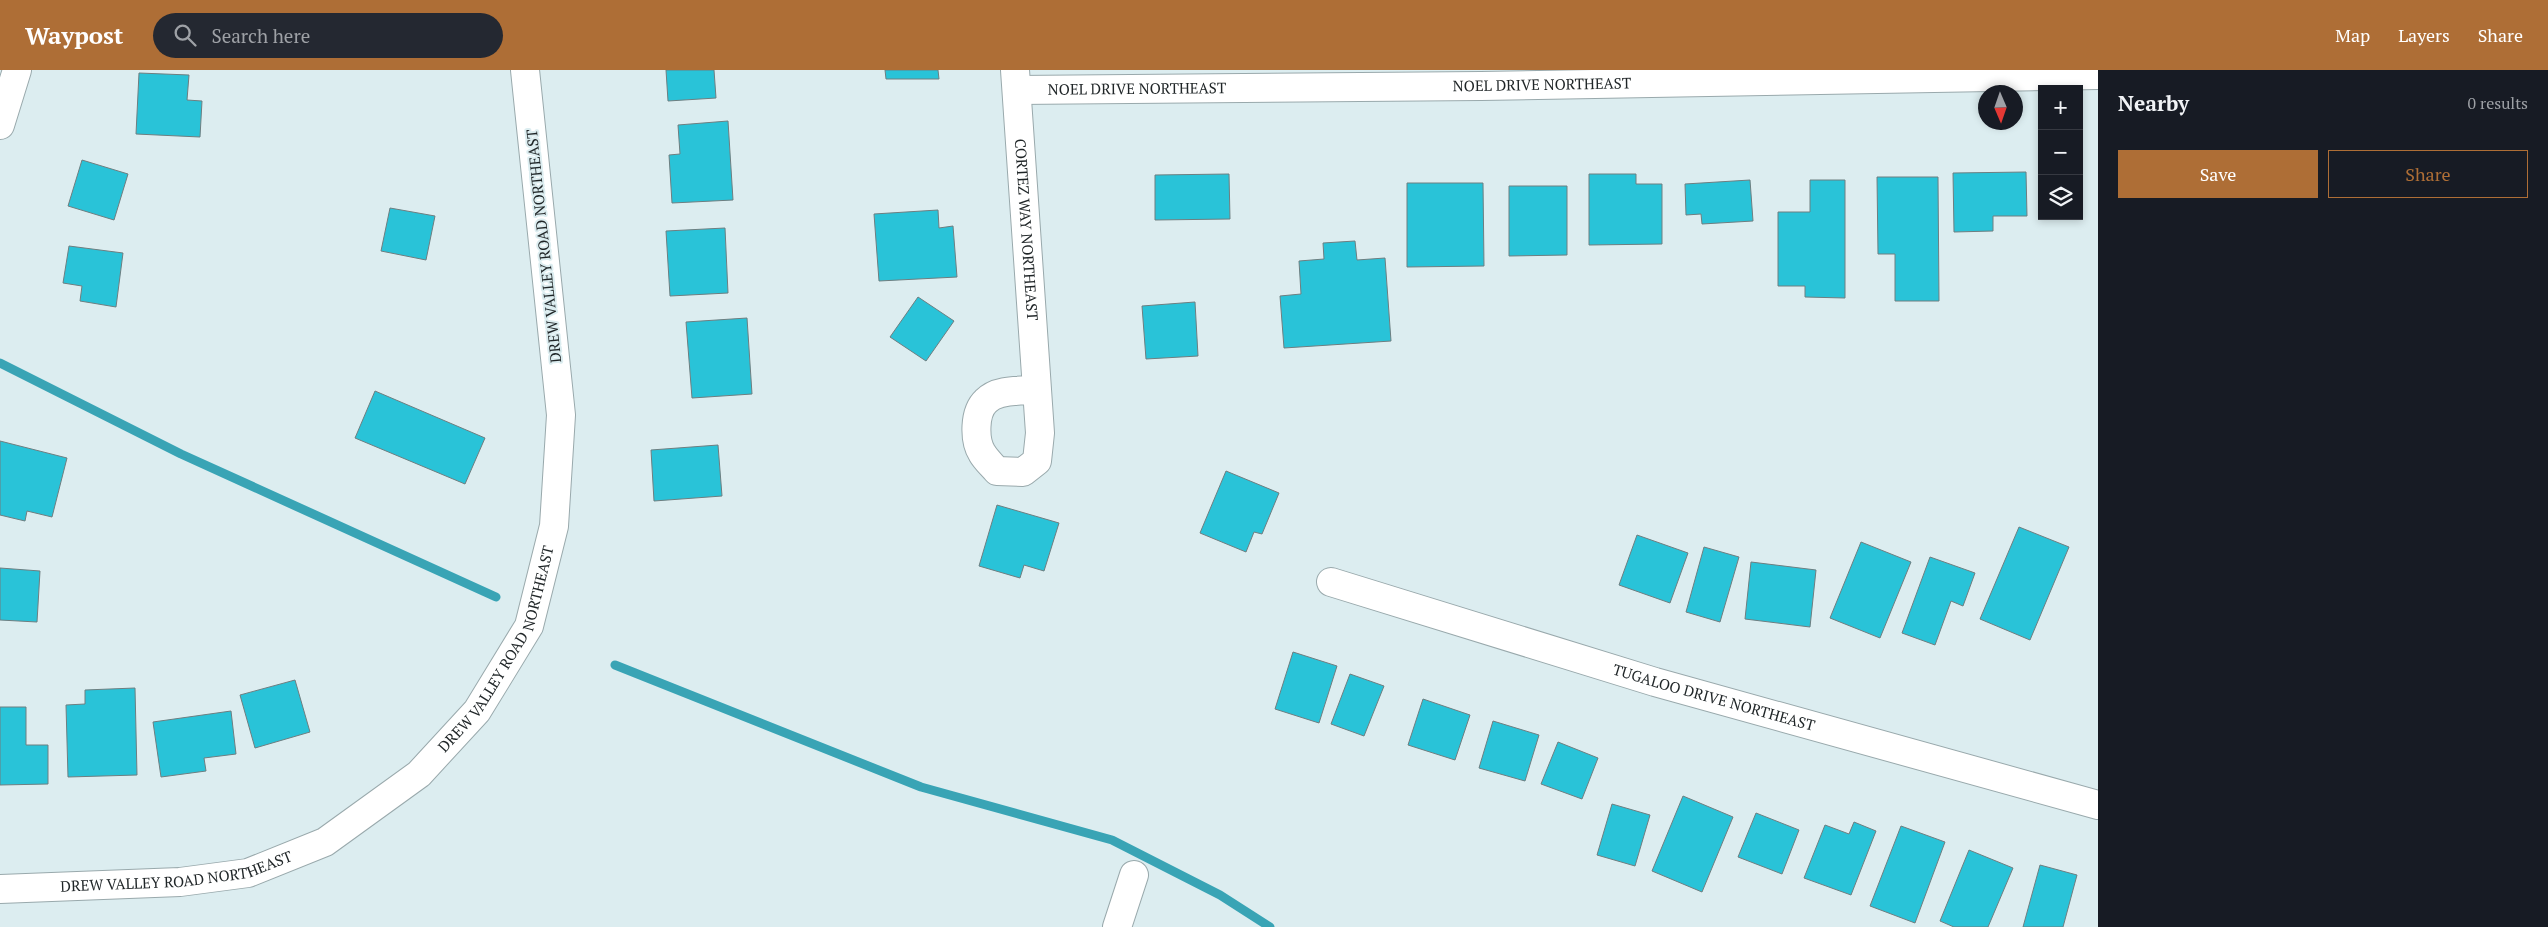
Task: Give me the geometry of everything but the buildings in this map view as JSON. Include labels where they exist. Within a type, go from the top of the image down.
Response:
[{"type":"street","points":[[0,125],[17,70]]},
{"type":"street","name":"DREW VALLEY ROAD NORTHEAST","points":[[0,889],[180,882],[248,873],[325,842],[419,774],[477,711],[529,626],[554,526],[561,415],[526,70]]},
{"type":"street","name":"NOEL DRIVE NORTHEAST","points":[[1016,80],[1491,86],[2098,75]]},
{"type":"street","name":"CORTEZ WAY NORTHEAST","points":[[1016,80],[1035,390]]},
{"type":"street","name":"TUGALOO DRIVE NORTHEAST","points":[[1331,582],[1655,682],[2098,805]]},
{"type":"street","points":[[1117,927],[1134,875]]},
{"type":"waterway","points":[[0,363],[181,454],[496,597]]},
{"type":"waterway","points":[[615,665],[921,787],[1112,840],[1220,895],[1270,927]]}]
